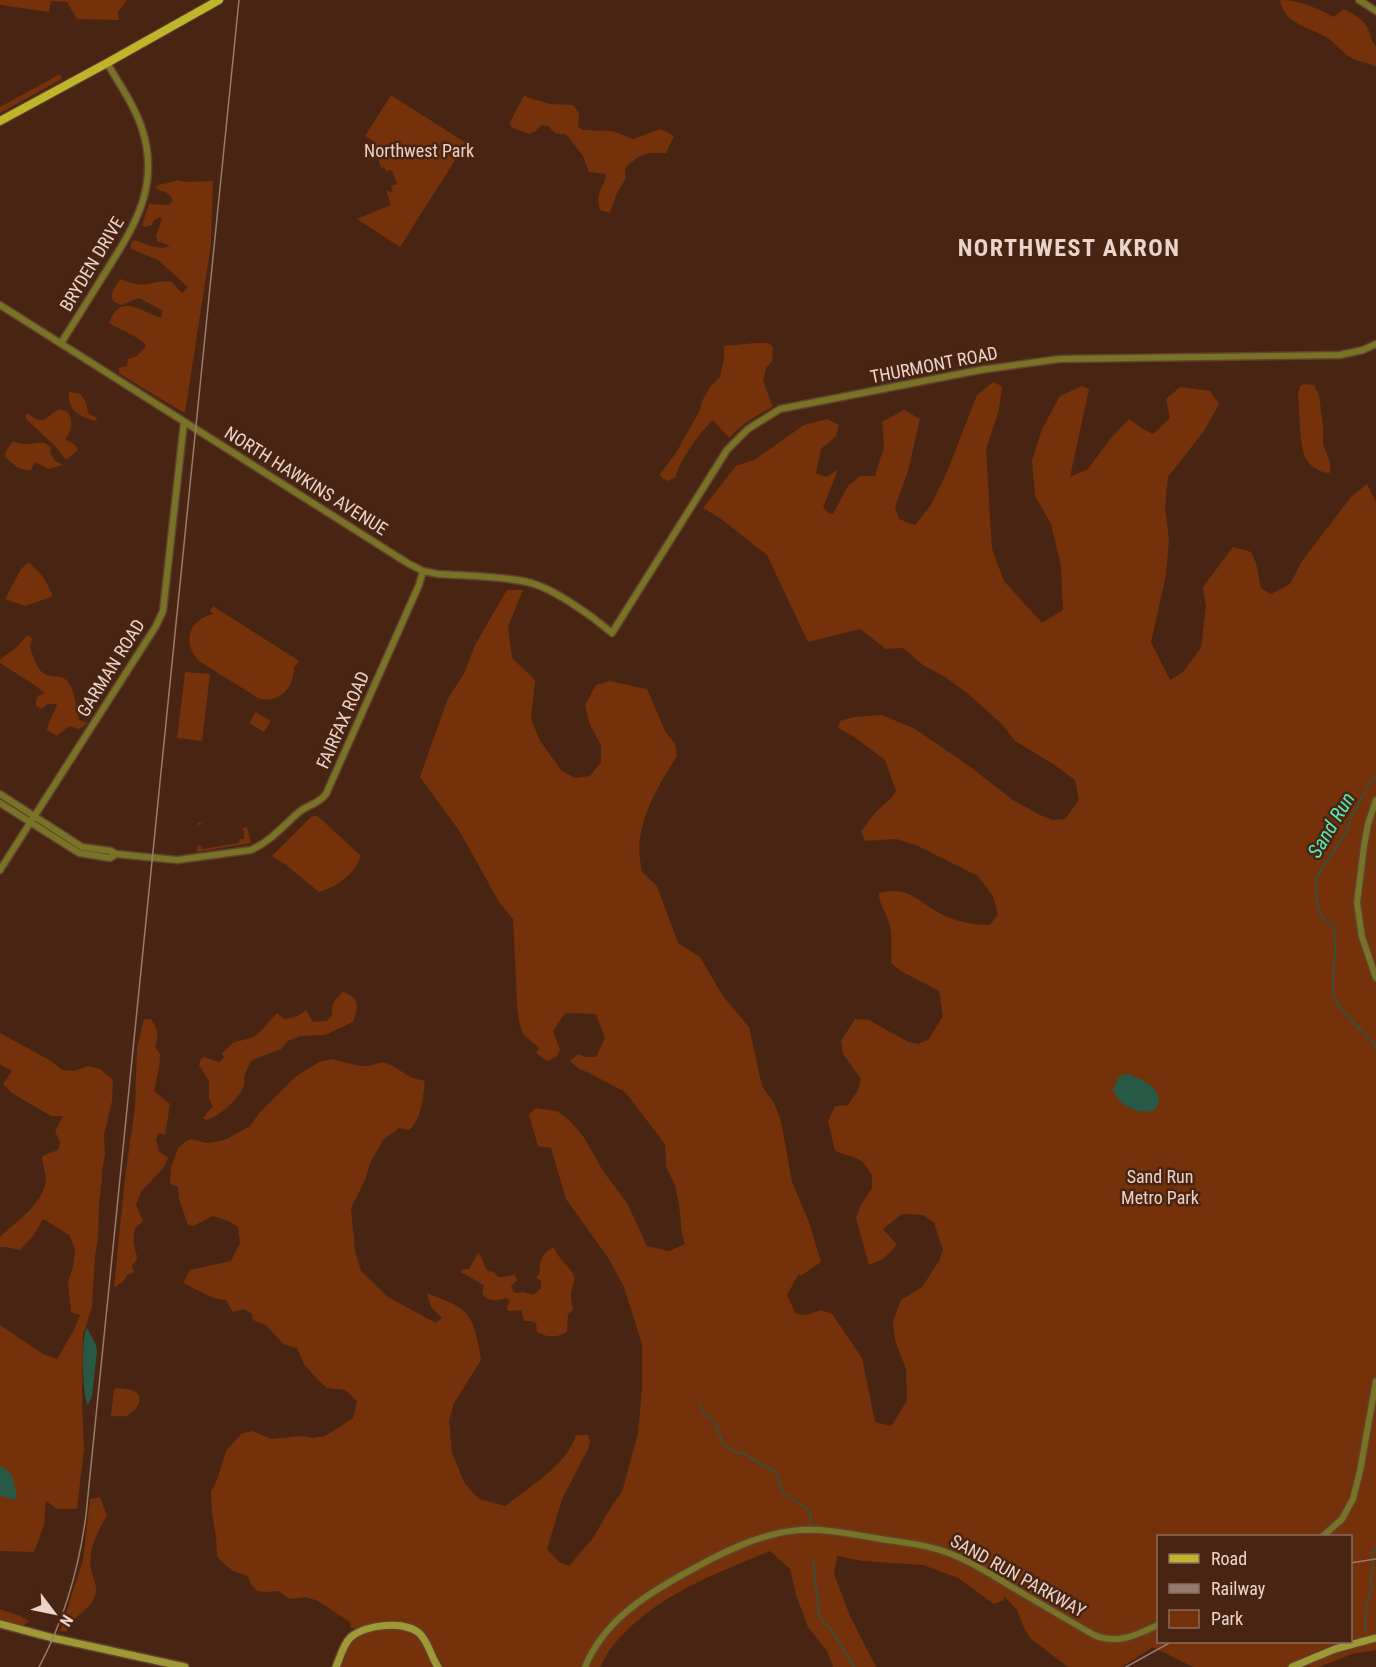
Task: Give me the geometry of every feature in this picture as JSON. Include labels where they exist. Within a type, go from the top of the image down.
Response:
[{"type":"main road","points":[[0,121],[219,0]]},
{"type":"main road","points":[[0,1624],[185,1667]]},
{"type":"main road","points":[[336,1667],[347,1641],[354,1634],[368,1629],[397,1625],[410,1628],[422,1636],[438,1667]]},
{"type":"main road","points":[[1292,1667],[1335,1649],[1376,1638]]},
{"type":"street","points":[[1359,0],[1376,11]]},
{"type":"street","name":"BRYDEN DRIVE","points":[[61,343],[130,234],[139,213],[145,189],[147,165],[143,133],[107,63]]},
{"type":"street","name":"NORTH HAWKINS AVENUE","points":[[0,305],[409,564],[423,571],[530,582],[547,589],[585,612],[612,633]]},
{"type":"street","name":"THURMONT ROAD","points":[[612,633],[727,450],[748,429],[780,410],[980,370],[1045,360],[1341,355],[1363,350],[1376,344]]},
{"type":"street","name":"GARMAN ROAD","points":[[0,870],[150,636],[163,611],[184,422]]},
{"type":"street","name":"FAIRFAX ROAD","points":[[32,819],[78,853],[110,858],[116,854],[177,860],[251,850],[268,840],[299,812],[320,802],[326,794],[419,585],[423,571]]},
{"type":"street","points":[[0,794],[32,819]]},
{"type":"street","points":[[1376,800],[1368,824],[1357,903],[1366,953],[1376,978]]},
{"type":"street","points":[[0,803],[32,819]]},
{"type":"street","points":[[1324,1535],[1342,1520],[1353,1499],[1376,1381]]},
{"type":"street","name":"SAND RUN PARKWAY","points":[[585,1667],[606,1632],[622,1615],[653,1591],[745,1544],[801,1530],[846,1533],[941,1550],[967,1561],[1094,1635],[1103,1638],[1122,1639],[1157,1625]]},
{"type":"green space","points":[[0,0],[127,0],[118,12],[119,20],[77,19],[67,2],[51,1],[49,12],[0,5]]},
{"type":"green space","points":[[1280,0],[1308,5],[1334,17],[1343,9],[1356,16],[1367,27],[1376,46],[1376,67],[1350,57],[1329,39],[1293,20],[1287,15]]},
{"type":"green space","points":[[60,74],[62,79],[0,113],[0,107]]},
{"type":"green space","name":"Northwest Park","points":[[391,95],[466,143],[400,247],[357,219],[391,205],[386,190],[393,193],[391,186],[397,184],[392,170],[386,171],[384,167],[381,168],[373,141],[365,136]]},
{"type":"green space","points":[[524,96],[550,104],[573,105],[579,113],[578,127],[583,130],[612,131],[633,139],[661,129],[674,136],[666,153],[648,153],[638,157],[627,166],[626,178],[617,193],[610,213],[600,210],[598,204],[606,174],[589,172],[583,156],[566,134],[556,133],[549,126],[541,125],[529,134],[511,127],[510,122]]},
{"type":"green space","points":[[178,180],[213,181],[211,244],[185,413],[119,373],[119,368],[127,366],[128,359],[137,356],[146,346],[135,337],[109,323],[119,308],[125,306],[138,308],[161,318],[162,310],[139,298],[121,305],[113,301],[112,292],[121,279],[136,284],[171,281],[182,293],[188,287],[158,260],[131,249],[131,242],[135,240],[157,247],[170,246],[157,241],[156,236],[162,219],[160,217],[154,220],[152,225],[145,227],[142,225],[149,204],[169,205],[173,201],[167,193],[155,187]]},
{"type":"green space","points":[[768,343],[773,347],[772,361],[766,368],[763,381],[773,407],[750,420],[729,438],[713,420],[691,447],[680,464],[676,477],[668,481],[662,478],[660,474],[676,453],[711,386],[720,377],[724,346]]},
{"type":"green space","name":"Sand Run Metro Park","points":[[993,382],[1002,386],[999,410],[986,449],[992,549],[1004,581],[1042,623],[1063,610],[1061,566],[1051,524],[1035,496],[1032,460],[1042,429],[1060,396],[1082,386],[1089,389],[1070,477],[1088,469],[1110,439],[1129,419],[1153,434],[1170,418],[1166,399],[1180,387],[1210,391],[1219,404],[1204,431],[1168,477],[1165,507],[1169,540],[1166,575],[1151,642],[1170,680],[1183,672],[1201,648],[1206,607],[1203,587],[1233,547],[1251,552],[1256,563],[1261,588],[1271,594],[1290,584],[1302,561],[1351,497],[1367,484],[1376,502],[1376,1638],[1292,1667],[1193,1667],[1153,1647],[1122,1667],[1068,1667],[1030,1638],[1017,1610],[1003,1595],[1004,1600],[994,1604],[958,1578],[923,1565],[863,1561],[837,1556],[834,1574],[850,1616],[876,1667],[833,1667],[827,1651],[808,1627],[796,1595],[790,1569],[770,1551],[706,1578],[649,1611],[613,1646],[600,1667],[336,1667],[355,1628],[351,1628],[350,1622],[318,1601],[306,1597],[289,1599],[279,1591],[257,1591],[248,1576],[233,1571],[222,1562],[217,1556],[211,1491],[226,1451],[241,1434],[252,1431],[271,1439],[325,1436],[353,1418],[357,1401],[345,1390],[327,1388],[304,1364],[297,1348],[283,1344],[266,1325],[253,1320],[252,1314],[244,1309],[233,1312],[226,1300],[213,1298],[183,1283],[190,1270],[231,1261],[240,1243],[238,1227],[228,1221],[213,1216],[193,1226],[188,1225],[179,1199],[178,1187],[170,1184],[171,1168],[178,1148],[191,1139],[206,1143],[227,1139],[250,1126],[261,1111],[295,1077],[319,1062],[331,1059],[369,1066],[382,1062],[412,1078],[425,1081],[417,1120],[409,1130],[399,1128],[383,1140],[370,1163],[365,1180],[351,1208],[355,1251],[361,1271],[388,1297],[436,1323],[442,1318],[431,1307],[427,1293],[450,1302],[469,1317],[477,1338],[481,1360],[454,1403],[449,1421],[452,1453],[465,1484],[479,1499],[505,1506],[556,1466],[576,1435],[588,1435],[589,1447],[562,1499],[547,1549],[559,1562],[569,1566],[593,1538],[622,1492],[638,1433],[642,1388],[642,1344],[624,1287],[609,1259],[566,1199],[551,1148],[538,1146],[529,1115],[535,1108],[557,1111],[570,1121],[583,1136],[603,1171],[627,1203],[647,1246],[669,1251],[685,1244],[675,1185],[666,1167],[665,1144],[625,1092],[579,1069],[570,1061],[578,1054],[585,1057],[596,1057],[605,1038],[596,1014],[565,1013],[553,1031],[560,1050],[556,1057],[547,1061],[536,1053],[539,1048],[523,1034],[517,1004],[513,919],[499,902],[460,832],[420,777],[448,698],[464,674],[475,645],[507,590],[523,590],[508,626],[512,658],[535,680],[531,719],[540,741],[562,771],[575,778],[590,776],[601,762],[601,745],[590,725],[585,705],[596,685],[609,681],[647,689],[665,731],[675,744],[677,756],[658,788],[643,823],[639,848],[642,872],[657,886],[678,943],[700,957],[723,996],[749,1027],[762,1086],[774,1103],[781,1121],[792,1182],[809,1222],[821,1262],[802,1275],[798,1275],[787,1295],[796,1314],[806,1315],[821,1310],[832,1314],[862,1358],[875,1422],[891,1426],[907,1401],[906,1369],[895,1340],[893,1321],[901,1300],[922,1287],[939,1261],[943,1250],[934,1223],[923,1215],[902,1214],[883,1229],[897,1245],[883,1259],[869,1265],[856,1218],[872,1188],[872,1175],[863,1162],[835,1151],[828,1121],[835,1106],[848,1105],[858,1090],[861,1079],[843,1054],[841,1041],[855,1019],[869,1020],[908,1042],[918,1044],[928,1040],[943,1016],[939,991],[901,971],[891,963],[891,930],[879,893],[898,891],[906,893],[943,915],[966,923],[990,925],[998,914],[993,896],[978,876],[916,845],[896,839],[865,841],[861,831],[896,791],[885,760],[853,736],[838,728],[840,721],[854,717],[882,715],[915,729],[965,763],[1013,800],[1053,820],[1065,819],[1079,800],[1075,780],[1015,741],[1003,725],[966,692],[923,665],[903,648],[886,649],[860,629],[808,642],[767,555],[720,518],[703,508],[736,466],[754,460],[804,425],[827,419],[839,425],[836,436],[821,449],[816,473],[826,477],[838,470],[823,507],[828,513],[833,514],[848,486],[860,476],[875,476],[884,447],[882,422],[904,410],[920,419],[908,471],[895,507],[899,519],[915,525],[931,505],[947,472],[977,395]]},
{"type":"green space","points":[[1314,385],[1319,395],[1323,444],[1330,462],[1330,473],[1313,467],[1304,454],[1298,393],[1300,386]]},
{"type":"green space","points":[[69,392],[80,394],[86,402],[88,413],[97,418],[96,421],[84,417],[73,409]]},
{"type":"green space","points":[[60,409],[68,412],[71,419],[70,430],[65,439],[75,445],[78,450],[66,460],[25,416],[28,413],[42,420]]},
{"type":"green space","points":[[13,441],[24,444],[39,442],[47,444],[51,448],[50,452],[54,460],[63,465],[49,469],[35,462],[31,470],[20,469],[5,457]]},
{"type":"green space","points":[[29,562],[44,578],[52,594],[51,597],[25,606],[5,599],[21,569]]},
{"type":"green space","points":[[213,606],[299,661],[296,666],[294,665],[289,687],[280,696],[273,699],[258,698],[199,661],[190,647],[190,633],[198,621],[213,614],[210,611]]},
{"type":"green space","points":[[29,635],[32,639],[31,651],[41,671],[47,675],[64,678],[71,686],[79,720],[88,723],[79,729],[69,726],[57,736],[47,730],[57,704],[47,704],[42,709],[36,706],[38,696],[45,693],[0,663],[2,658]]},
{"type":"green space","points":[[185,672],[210,674],[202,741],[177,738]]},
{"type":"green space","points":[[256,712],[271,721],[264,732],[249,723]]},
{"type":"green space","points":[[314,816],[322,820],[361,856],[349,875],[332,887],[319,892],[272,856]]},
{"type":"green space","points":[[247,827],[251,843],[197,852],[197,845],[202,849],[239,843],[240,839],[244,839],[244,831],[241,829]]},
{"type":"green space","points":[[343,992],[353,997],[357,1004],[353,1022],[325,1035],[300,1036],[288,1041],[281,1049],[252,1060],[245,1076],[244,1087],[237,1098],[217,1115],[207,1120],[203,1118],[213,1106],[209,1099],[209,1081],[199,1065],[201,1059],[204,1057],[219,1062],[224,1058],[222,1053],[234,1042],[257,1035],[277,1013],[284,1019],[301,1014],[306,1010],[313,1022],[327,1021],[332,1015],[334,1002]]},
{"type":"green space","points":[[144,1019],[151,1019],[155,1026],[157,1039],[155,1047],[160,1054],[154,1091],[170,1104],[165,1135],[159,1133],[156,1139],[159,1151],[168,1158],[164,1167],[141,1192],[136,1205],[143,1221],[135,1228],[134,1243],[137,1258],[132,1266],[134,1272],[128,1274],[123,1282],[114,1287],[135,1107],[137,1048]]},
{"type":"green space","points":[[0,1033],[51,1061],[62,1070],[74,1071],[88,1066],[100,1069],[113,1080],[112,1101],[104,1135],[105,1154],[92,1307],[83,1335],[84,1448],[77,1509],[57,1509],[46,1501],[44,1525],[34,1552],[0,1551],[0,1325],[43,1354],[57,1359],[80,1315],[71,1312],[68,1282],[75,1249],[69,1235],[43,1219],[34,1235],[20,1250],[0,1247],[0,1237],[35,1204],[44,1188],[46,1179],[42,1156],[58,1150],[60,1142],[55,1131],[63,1116],[51,1116],[12,1093],[3,1084],[12,1071],[0,1064]]},
{"type":"green space","points":[[554,1247],[574,1278],[571,1295],[573,1310],[568,1314],[567,1332],[559,1335],[549,1336],[537,1332],[536,1323],[524,1321],[521,1310],[508,1311],[510,1301],[506,1298],[490,1300],[482,1294],[484,1286],[461,1273],[461,1270],[469,1269],[478,1253],[488,1271],[494,1272],[498,1277],[515,1275],[517,1280],[511,1286],[514,1292],[534,1295],[541,1288],[541,1281],[536,1278],[540,1272],[541,1261],[547,1251]]},
{"type":"green space","points":[[116,1388],[132,1390],[139,1395],[138,1406],[126,1416],[111,1416]]},
{"type":"green space","points":[[100,1497],[107,1516],[91,1550],[90,1558],[96,1593],[90,1605],[65,1632],[60,1631],[83,1560],[90,1499]]},
{"type":"green space","points":[[0,1609],[29,1621],[23,1626],[10,1625],[0,1620]]},
{"type":"green space","points":[[1376,1642],[1376,1650],[1352,1654],[1319,1667],[1299,1667],[1348,1648]]},
{"type":"shaded area","points":[[1129,1074],[1147,1083],[1156,1092],[1159,1097],[1155,1110],[1142,1112],[1130,1108],[1115,1095],[1113,1089],[1118,1078]]},
{"type":"shaded area","points":[[87,1328],[97,1352],[92,1396],[88,1405],[84,1390],[83,1366]]},
{"type":"shaded area","points":[[0,1466],[13,1478],[17,1495],[15,1500],[0,1496]]},
{"type":"waterway","name":"Sand Run","points":[[1376,776],[1351,818],[1345,834],[1316,878],[1317,904],[1323,919],[1333,926],[1335,935],[1334,997],[1376,1047]]},
{"type":"waterway","points":[[700,1405],[703,1412],[715,1422],[723,1444],[774,1471],[784,1493],[810,1513],[811,1524]]},
{"type":"waterway","name":"Sand Run","points":[[1365,1631],[1367,1604],[1372,1586],[1370,1577],[1373,1571],[1372,1555],[1373,1549],[1376,1548]]},
{"type":"waterway","points":[[813,1559],[819,1616],[831,1629],[854,1667]]},
{"type":"railway","points":[[39,1667],[56,1631],[69,1593],[86,1515],[239,0]]},
{"type":"railway","points":[[1352,1563],[1376,1559]]},
{"type":"railway","points":[[1126,1667],[1169,1643]]},
{"type":"district","name":"NORTHWEST AKRON","points":[[1069,248]]}]
